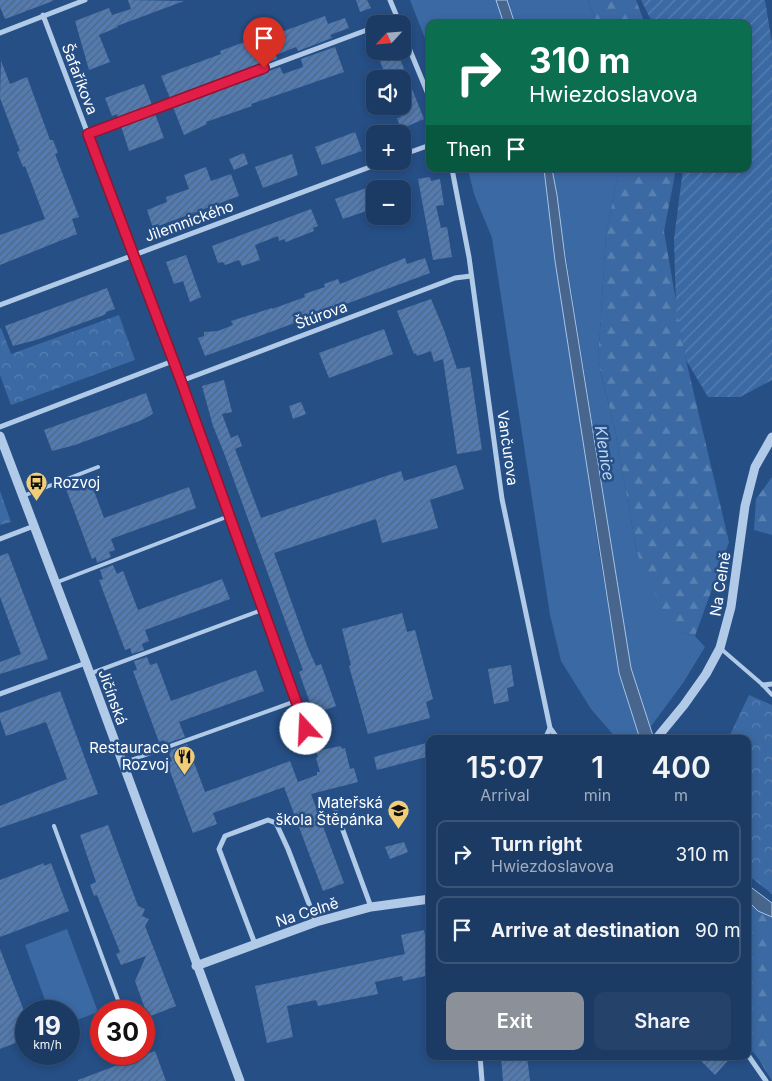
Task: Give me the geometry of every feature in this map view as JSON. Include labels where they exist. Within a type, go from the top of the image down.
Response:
[{"type":"street","points":[[0,33],[85,0]]},
{"type":"street","points":[[390,0],[396,15]]},
{"type":"street","name":"Šafaříkova","points":[[43,16],[181,381],[311,743]]},
{"type":"street","points":[[88,134],[366,30]]},
{"type":"street","points":[[411,53],[426,89]]},
{"type":"street","points":[[411,152],[426,146]]},
{"type":"street","name":"Jilemnického","points":[[0,305],[366,168]]},
{"type":"street","name":"Vančurova","points":[[453,172],[471,276],[502,499],[550,728],[555,735]]},
{"type":"street","name":"Štúrova","points":[[181,381],[455,278],[471,276]]},
{"type":"street","points":[[0,427],[173,362]]},
{"type":"street","name":"Jičínská","points":[[0,436],[240,1081]]},
{"type":"street","name":"Na Celně","points":[[659,735],[706,674],[720,648],[732,608],[746,506],[753,474],[772,438]]},
{"type":"street","points":[[0,539],[34,526]]},
{"type":"street","points":[[0,694],[86,663]]},
{"type":"street","points":[[764,685],[772,684]]},
{"type":"street","points":[[547,735],[550,728]]},
{"type":"street","points":[[334,806],[371,907]]},
{"type":"street","points":[[255,944],[219,849],[224,836],[268,820],[276,823],[316,922]]},
{"type":"street","name":"Na Celně","points":[[196,966],[316,922],[371,907],[426,900]]},
{"type":"street","points":[[751,1059],[766,1081]]},
{"type":"street","points":[[480,1060],[482,1081]]},
{"type":"lane","points":[[23,496],[98,466]]},
{"type":"lane","points":[[55,582],[229,516]]},
{"type":"lane","points":[[89,674],[262,610]]},
{"type":"lane","points":[[720,648],[764,685],[772,695]]},
{"type":"lane","points":[[123,763],[296,701]]},
{"type":"lane","points":[[54,826],[118,1000]]},
{"type":"green space","points":[[410,0],[496,0],[503,20],[426,20],[426,41]]},
{"type":"green space","points":[[507,0],[588,0],[596,20],[514,20]]},
{"type":"green space","points":[[588,0],[636,0],[644,20],[596,20]]},
{"type":"green space","points":[[641,0],[765,0],[772,43],[772,380],[740,397],[708,397],[686,360],[676,308],[674,239],[683,172],[751,172],[751,20],[651,20]]},
{"type":"green space","points":[[469,172],[544,172],[598,545],[619,673],[639,735],[614,735],[591,709],[561,661],[550,615],[492,238],[474,194]]},
{"type":"green space","points":[[552,172],[618,172],[606,235],[598,362],[615,430],[637,553],[681,632],[695,636],[705,647],[683,683],[649,729],[631,668]]},
{"type":"green space","points":[[618,172],[675,172],[664,231],[686,360],[729,542],[695,636],[681,632],[668,623],[637,553],[615,430],[598,361],[606,235]]},
{"type":"green space","points":[[119,315],[135,360],[11,405],[0,375],[1,328],[11,354]]},
{"type":"green space","points":[[772,477],[772,535],[754,530],[756,499]]},
{"type":"green space","points":[[0,491],[11,522],[0,525]]},
{"type":"green space","points":[[749,695],[772,705],[772,894],[751,877],[751,735],[730,735]]},
{"type":"green space","points":[[751,904],[758,911],[772,917],[772,1081],[751,1050]]},
{"type":"green space","points":[[67,929],[94,1000],[90,1000],[90,1015],[80,1019],[80,1000],[45,1000],[25,945]]},
{"type":"shaded area","points":[[496,0],[507,0],[514,20],[503,20]]},
{"type":"shaded area","points":[[544,172],[553,172],[557,195],[565,257],[631,668],[653,735],[639,735],[619,673],[555,261]]},
{"type":"shaded area","points":[[751,887],[772,903],[772,917],[758,911],[751,904]]},
{"type":"building","points":[[0,0],[53,1],[5,19],[0,7]]},
{"type":"building","points":[[128,0],[184,1],[117,26],[99,35],[110,62],[89,70],[75,21],[109,8],[112,15],[131,9]]},
{"type":"building","points":[[356,0],[367,0],[371,8],[360,12]]},
{"type":"building","points":[[325,16],[328,24],[345,18],[349,28],[330,35],[332,38],[298,51],[296,47],[276,55],[277,59],[170,98],[161,76],[221,54],[220,51],[272,32],[273,35]]},
{"type":"building","points":[[335,47],[344,72],[251,104],[252,106],[206,122],[207,124],[184,135],[173,107],[280,67],[283,74],[303,67],[301,59]]},
{"type":"building","points":[[379,60],[401,60],[405,70],[383,70]]},
{"type":"building","points":[[1,61],[10,84],[27,77],[50,140],[53,140],[58,153],[55,154],[79,217],[72,219],[77,234],[0,265],[0,235],[45,219],[25,166],[23,167],[17,152],[20,151],[0,98]]},
{"type":"building","points":[[144,84],[152,105],[118,118],[117,114],[112,116],[105,98]]},
{"type":"building","points":[[411,86],[424,119],[410,125],[400,125],[397,118],[401,117],[400,115],[411,115]]},
{"type":"building","points":[[155,114],[164,138],[129,151],[121,126]]},
{"type":"building","points":[[355,132],[362,151],[322,165],[315,147]]},
{"type":"building","points":[[244,153],[248,164],[234,170],[229,159]]},
{"type":"building","points":[[292,154],[298,175],[263,188],[255,167]]},
{"type":"building","points":[[206,167],[211,181],[231,174],[239,196],[153,228],[147,210],[167,202],[166,197],[189,189],[184,175]]},
{"type":"building","points":[[430,177],[431,181],[440,179],[444,205],[436,206],[441,228],[447,227],[452,257],[433,260],[418,179]]},
{"type":"building","points":[[366,188],[366,211],[343,219],[335,199]]},
{"type":"building","points":[[311,209],[318,226],[313,228],[314,231],[286,242],[284,239],[279,241],[278,236],[255,245],[260,260],[242,266],[239,260],[225,265],[223,262],[218,263],[212,246]]},
{"type":"building","points":[[186,255],[201,297],[190,302],[183,281],[174,284],[166,262]]},
{"type":"building","points":[[405,258],[407,264],[425,258],[430,273],[205,356],[198,338],[204,336],[204,332],[218,331],[233,325],[231,321],[305,297],[304,294],[325,287],[324,284],[338,279],[340,284]]},
{"type":"building","points":[[107,288],[115,309],[106,312],[104,315],[36,340],[13,346],[5,326]]},
{"type":"building","points":[[431,299],[457,369],[470,367],[482,450],[457,454],[443,359],[434,362],[431,351],[417,356],[416,353],[414,354],[397,311]]},
{"type":"building","points":[[384,329],[393,354],[329,378],[319,353]]},
{"type":"building","points":[[224,380],[232,412],[222,414],[231,438],[238,435],[242,446],[235,449],[261,518],[401,471],[404,481],[456,465],[464,489],[430,500],[438,528],[382,543],[376,519],[274,553],[308,648],[316,666],[321,664],[336,706],[314,714],[299,672],[303,670],[213,426],[202,386]]},
{"type":"building","points":[[146,393],[153,413],[151,415],[75,445],[52,451],[44,430]]},
{"type":"building","points":[[301,402],[306,414],[293,419],[289,406]]},
{"type":"building","points":[[81,478],[83,482],[90,480],[104,518],[189,487],[196,508],[111,539],[115,550],[109,552],[111,557],[97,563],[96,557],[92,559],[66,489],[70,487],[68,482]]},
{"type":"building","points":[[8,553],[48,659],[0,674],[0,662],[21,654],[0,597],[0,556]]},
{"type":"building","points":[[113,565],[117,574],[123,571],[138,610],[222,579],[230,599],[145,630],[149,641],[142,644],[144,650],[132,654],[130,648],[125,650],[99,580],[103,579],[100,570]]},
{"type":"building","points":[[402,613],[407,632],[415,630],[433,699],[426,702],[430,718],[368,734],[349,666],[351,665],[342,629]]},
{"type":"building","points":[[147,657],[150,665],[157,663],[171,701],[256,670],[264,691],[179,722],[185,737],[165,744],[164,740],[159,742],[133,671],[137,670],[134,661]]},
{"type":"building","points":[[511,665],[514,686],[507,688],[509,701],[494,704],[488,669]]},
{"type":"building","points":[[60,691],[98,794],[0,828],[0,806],[67,779],[46,722],[6,736],[0,719],[0,713]]},
{"type":"building","points":[[426,743],[426,757],[377,770],[374,757]]},
{"type":"building","points":[[187,744],[205,792],[290,761],[298,782],[320,772],[316,751],[341,746],[342,749],[345,748],[350,769],[354,768],[358,782],[311,794],[344,883],[323,891],[284,787],[213,813],[217,824],[193,833],[167,763],[172,761],[168,751]]},
{"type":"building","points":[[108,825],[138,906],[145,909],[142,916],[149,919],[145,926],[176,1006],[155,1014],[155,1000],[142,1000],[135,981],[146,956],[121,965],[116,954],[120,952],[97,895],[94,896],[90,885],[96,882],[80,835]]},
{"type":"building","points":[[404,842],[408,852],[390,859],[385,847]]},
{"type":"building","points":[[44,863],[44,866],[51,863],[69,911],[0,937],[0,880]]},
{"type":"building","points":[[424,930],[426,940],[426,976],[403,981],[402,976],[375,982],[378,994],[318,1006],[316,1000],[287,1006],[293,1037],[267,1043],[255,986],[405,954],[401,935]]},
{"type":"building","points":[[0,949],[20,1000],[15,1000],[15,1043],[0,1049]]},
{"type":"building","points":[[155,1051],[166,1081],[78,1081],[118,1065],[155,1065]]},
{"type":"building","points":[[501,1060],[527,1060],[530,1081],[503,1081]]},
{"type":"building","points":[[700,1060],[728,1060],[715,1075]]},
{"type":"place","name":"Rozvoj","points":[[37,501]]},
{"type":"place","name":"Restaurace Rozvoj","points":[[185,775]]},
{"type":"place","name":"Mateřská škola Štěpánka","points":[[399,830]]},
{"type":"route","points":[[264,68],[88,134],[181,381],[306,729]]},
{"type":"water label","name":"Klenice","points":[[605,453]]}]
